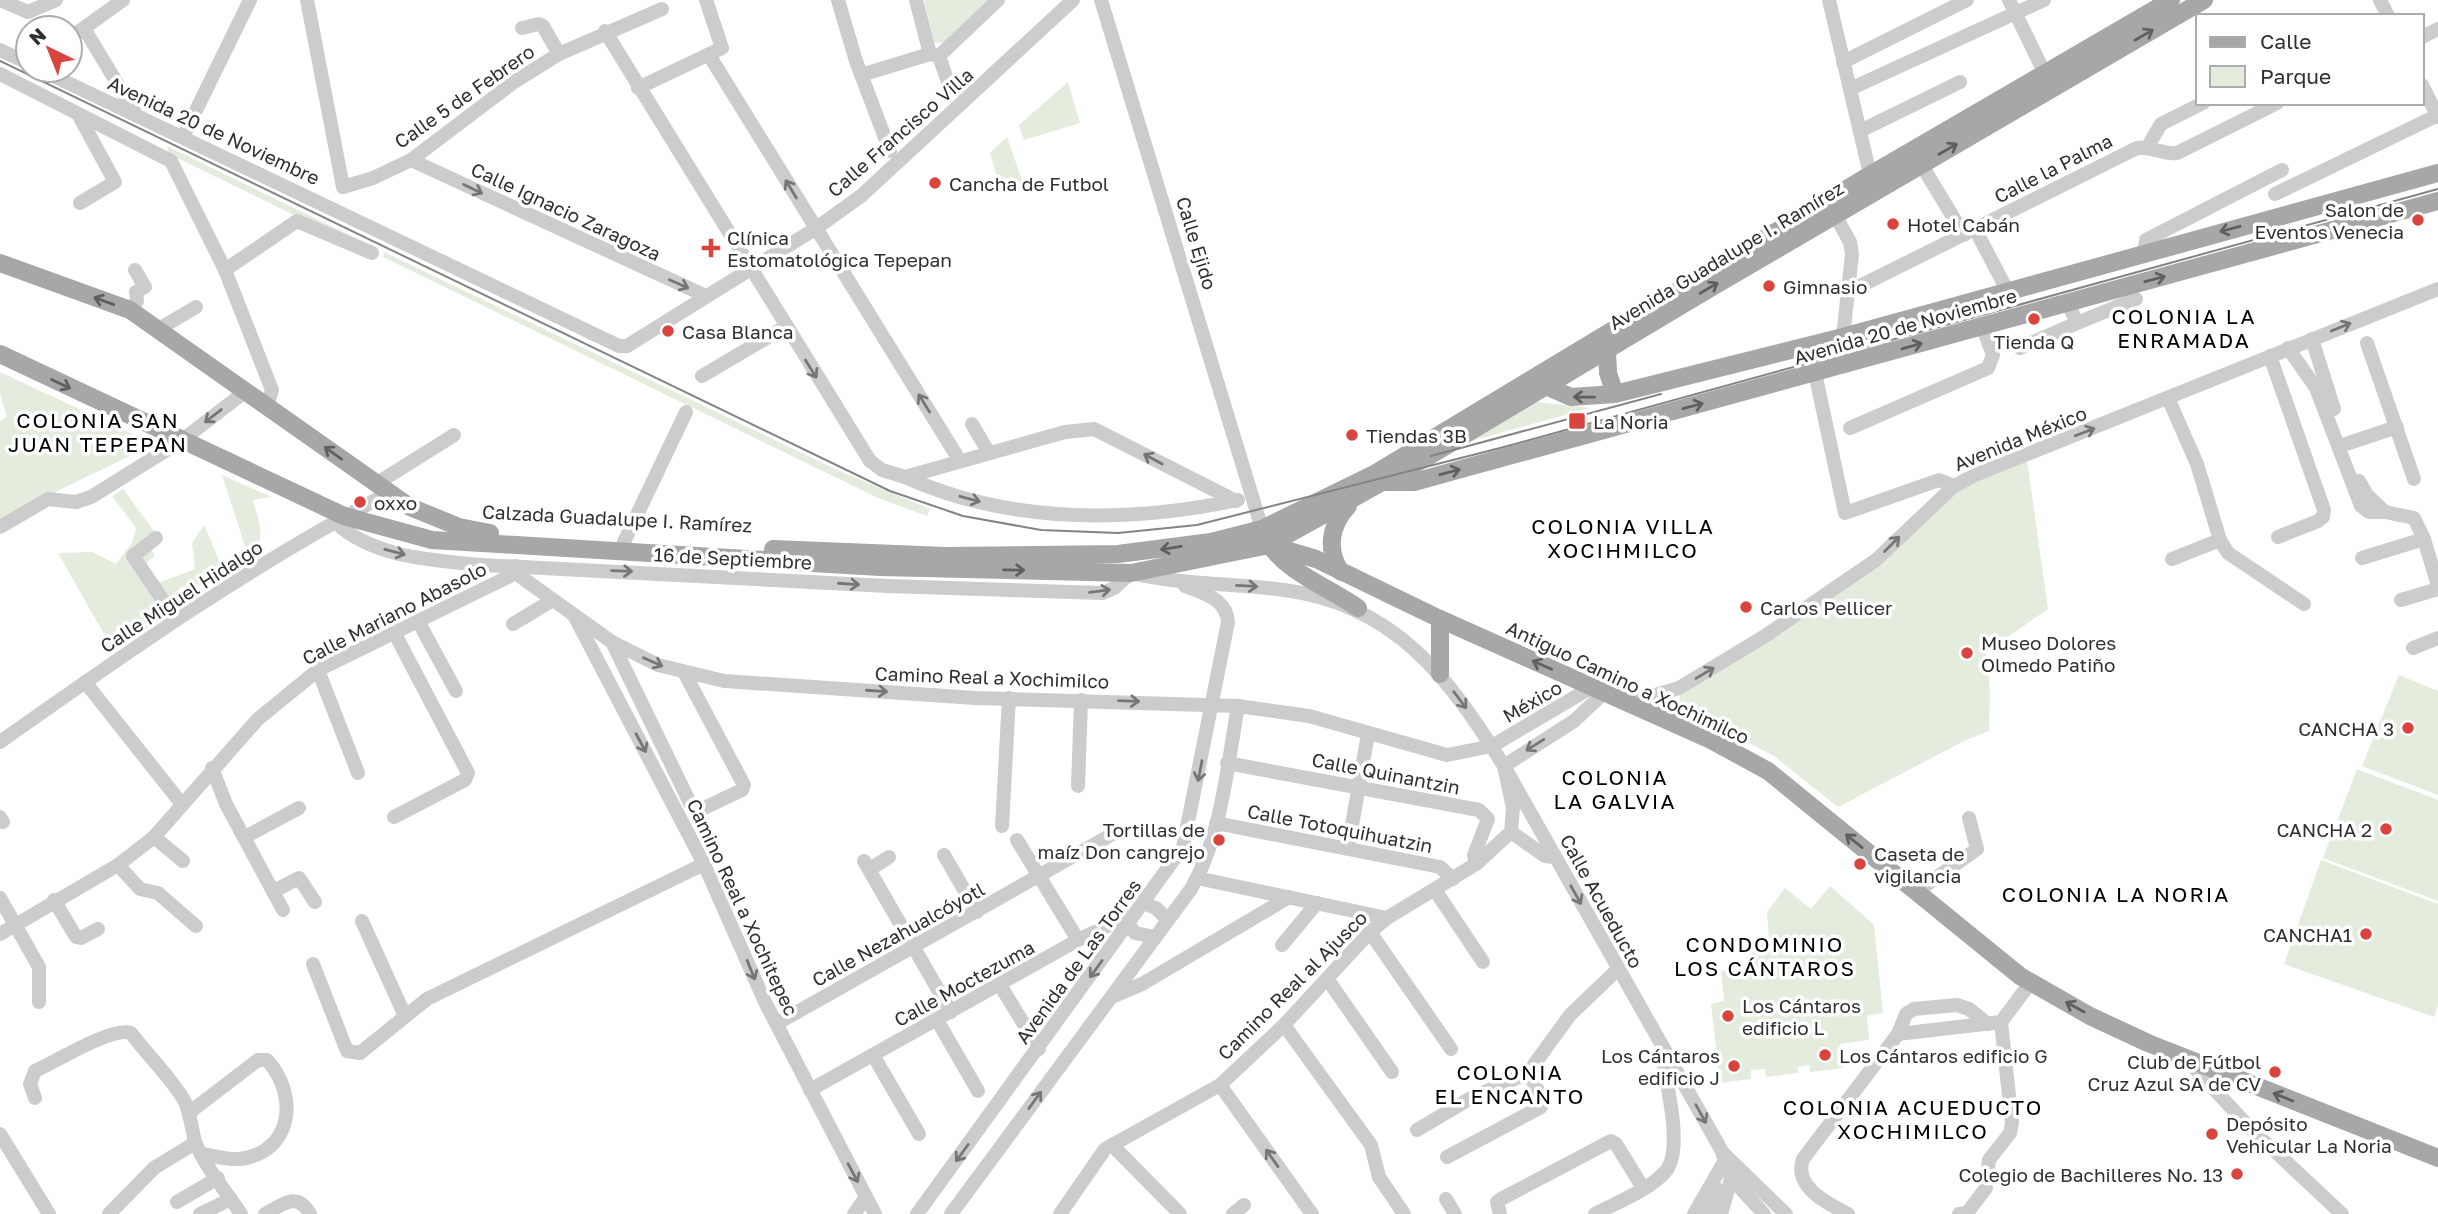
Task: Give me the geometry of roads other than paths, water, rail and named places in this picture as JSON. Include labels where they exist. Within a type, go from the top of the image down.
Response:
[{"type":"main road","name":"Avenida Guadalupe I. Ramírez","points":[[1265,537],[1539,383],[1607,350],[1835,215],[1872,183],[1922,164],[2171,0]]},
{"type":"main road","name":"Avenida Guadalupe I. Ramírez","points":[[1265,537],[1353,500],[1539,383],[1872,183],[2049,81],[2204,0]]},
{"type":"main road","name":"Avenida 20 de Noviembre","points":[[1539,383],[1571,397],[1615,394],[1843,337],[2438,173]]},
{"type":"main road","name":"Avenida 20 de Noviembre","points":[[1383,482],[1414,482],[2438,201]]},
{"type":"main road","name":"Calzada Guadalupe I. Ramírez","points":[[0,263],[130,310],[410,507],[476,532],[624,542],[945,556],[1118,554],[1265,537]]},
{"type":"main road","points":[[1607,350],[1608,373],[1615,394]]},
{"type":"main road","name":"Calzada Guadalupe I. Ramírez","points":[[0,354],[340,519],[432,540],[880,567],[1131,573],[1265,537]]},
{"type":"main road","points":[[1341,572],[1334,561],[1334,526],[1353,500]]},
{"type":"main road","points":[[1265,537],[1287,566],[1330,588],[1358,608]]},
{"type":"main road","name":"Antiguo Camino a Xochimilco","points":[[1265,537],[1440,619],[1711,740],[1768,771],[2031,982],[2090,1016],[2184,1057],[2438,1158]]},
{"type":"main road","points":[[1440,619],[1440,674]]},
{"type":"street","points":[[1,0],[28,12],[56,0]]},
{"type":"street","points":[[123,0],[85,30],[137,117]]},
{"type":"street","points":[[183,137],[250,0]]},
{"type":"street","points":[[307,0],[343,187],[332,209]]},
{"type":"street","points":[[638,88],[722,48],[706,0]]},
{"type":"street","points":[[838,0],[861,75],[890,151]]},
{"type":"street","points":[[916,0],[950,88]]},
{"type":"street","points":[[861,75],[935,55],[998,0]]},
{"type":"street","name":"Calle Francisco Villa","points":[[633,343],[815,229],[861,196],[1073,0]]},
{"type":"street","name":"Calle Ejido","points":[[1101,0],[1265,537]]},
{"type":"street","points":[[1829,0],[1872,183]]},
{"type":"street","points":[[1843,62],[1968,0]]},
{"type":"street","points":[[1850,89],[2012,6],[2044,0]]},
{"type":"street","points":[[2012,6],[2049,81]]},
{"type":"street","name":"Calle 5 de Febrero","points":[[343,187],[373,178],[411,160],[513,82],[559,54],[605,31],[662,9]]},
{"type":"street","points":[[522,28],[539,24],[559,54]]},
{"type":"street","points":[[605,31],[785,327],[870,461],[882,470],[996,505],[1030,512],[1101,517],[1196,509],[1253,497]]},
{"type":"street","points":[[709,55],[960,461]]},
{"type":"street","points":[[0,74],[171,161],[225,270],[272,390],[267,406]]},
{"type":"street","points":[[1860,131],[1960,82]]},
{"type":"street","name":"Avenida 20 de Noviembre","points":[[70,84],[619,346],[633,343]]},
{"type":"street","points":[[2275,194],[2438,116],[2424,89]]},
{"type":"street","points":[[2199,105],[2161,124],[2148,146],[2168,154],[2177,153],[2273,105]]},
{"type":"street","points":[[78,114],[115,182],[79,203]]},
{"type":"street","name":"Calle la Palma","points":[[1849,292],[2137,148],[2148,146]]},
{"type":"street","name":"Calle Ignacio Zaragoza","points":[[411,160],[706,296]]},
{"type":"street","points":[[1922,164],[2007,290]]},
{"type":"street","points":[[2144,253],[2146,240],[2282,170]]},
{"type":"street","points":[[1835,215],[1850,242],[1849,292],[1843,337]]},
{"type":"street","points":[[225,270],[297,221],[372,253]]},
{"type":"street","points":[[130,310],[137,301],[136,292],[145,287],[135,270]]},
{"type":"street","name":"Avenida México","points":[[1604,693],[1655,695],[1679,688],[1765,636],[1876,560],[1954,486],[2438,289]]},
{"type":"street","points":[[2020,348],[2136,299]]},
{"type":"street","points":[[2068,303],[2077,323]]},
{"type":"street","points":[[157,330],[196,307]]},
{"type":"street","points":[[702,376],[785,327]]},
{"type":"street","points":[[1850,428],[1988,368],[1993,355],[1982,327]]},
{"type":"street","points":[[2312,339],[2321,387],[2350,466],[2361,506],[2369,512],[2385,512],[2414,518],[2424,539],[2438,587],[2402,600]]},
{"type":"street","points":[[2367,343],[2414,479]]},
{"type":"street","points":[[2288,348],[2321,387]]},
{"type":"street","points":[[2270,356],[2324,510],[2323,517],[2318,521],[2278,537]]},
{"type":"street","points":[[1815,373],[1845,513],[1940,480],[1954,486]]},
{"type":"street","points":[[0,527],[48,499],[76,502],[91,497],[181,441],[246,391]]},
{"type":"street","points":[[2168,398],[2197,464],[2220,540],[2228,553],[2304,604]]},
{"type":"street","points":[[624,542],[686,412]]},
{"type":"street","points":[[2334,421],[2346,444],[2350,466]]},
{"type":"street","points":[[972,424],[989,453]]},
{"type":"street","points":[[2346,444],[2397,427]]},
{"type":"street","points":[[905,478],[1065,432],[1094,429],[1236,501]]},
{"type":"street","name":"Calle Miguel Hidalgo","points":[[0,742],[175,618],[340,519],[454,435]]},
{"type":"street","name":"16 de Septiembre","points":[[340,519],[362,542],[415,557],[515,569],[1103,593],[1114,588],[1131,573]]},
{"type":"street","points":[[156,538],[133,556],[175,618]]},
{"type":"street","points":[[2362,558],[2424,539]]},
{"type":"street","points":[[2172,558],[2220,540]]},
{"type":"street","name":"Camino Real a Xochimilco","points":[[515,569],[551,601],[612,642],[685,674],[724,681],[1009,698],[1238,706],[1308,716],[1447,755],[1492,746]]},
{"type":"street","name":"Calle Mariano Abasolo","points":[[0,934],[118,865],[154,837],[181,803],[258,719],[318,670],[515,569]]},
{"type":"street","name":"Calle Acueducto","points":[[1131,573],[1178,582],[1286,590],[1358,608],[1392,631],[1440,674],[1504,766],[1660,1042],[1726,1166],[1764,1214]]},
{"type":"street","name":"Avenida de Las Torres","points":[[916,1214],[1039,1049],[1183,847],[1213,704],[1227,613],[1219,601],[1178,582]]},
{"type":"street","points":[[513,624],[551,601]]},
{"type":"street","name":"Camino Real a Xochitepec","points":[[575,618],[704,864],[776,1024],[875,1214]]},
{"type":"street","points":[[418,621],[456,691]]},
{"type":"street","points":[[394,632],[468,773],[465,780],[394,817]]},
{"type":"street","points":[[2413,648],[2438,638]]},
{"type":"street","points":[[612,642],[691,805],[702,809],[741,790],[744,785],[685,674]]},
{"type":"street","points":[[318,670],[358,773]]},
{"type":"street","points":[[85,682],[181,803]]},
{"type":"street","points":[[1555,857],[1545,856],[1511,832],[1513,808],[1504,766],[1574,721],[1604,693]]},
{"type":"street","name":"México","points":[[1492,746],[1604,693]]},
{"type":"street","points":[[1002,826],[1009,698]]},
{"type":"street","points":[[1078,786],[1081,700]]},
{"type":"street","points":[[951,1214],[1168,920],[1205,864],[1216,823],[1238,706]]},
{"type":"street","points":[[1348,848],[1368,734]]},
{"type":"street","name":"Calle Quinantzin","points":[[1227,763],[1485,814],[1488,819],[1474,855],[1476,864]]},
{"type":"street","points":[[212,768],[245,838],[284,909]]},
{"type":"street","points":[[245,838],[299,808]]},
{"type":"street","points":[[1916,891],[1977,849],[1969,818]]},
{"type":"street","name":"Calle Totoquihuatzin","points":[[1216,823],[1440,867],[1453,878]]},
{"type":"street","name":"Calle Nezahualcóyotl","points":[[776,1024],[915,948],[1118,831]]},
{"type":"street","name":"Camino Real al Ajusco","points":[[1059,1214],[1099,1155],[1112,1144],[1220,1084],[1284,1025],[1370,932],[1387,918],[1476,864],[1511,832]]},
{"type":"street","points":[[154,837],[183,861]]},
{"type":"street","points":[[1017,840],[1078,940]]},
{"type":"street","points":[[944,855],[977,912]]},
{"type":"street","points":[[889,857],[867,864],[951,1012]]},
{"type":"street","points":[[313,964],[347,1051],[360,1053],[427,999],[704,864]]},
{"type":"street","points":[[118,865],[140,890],[158,893],[196,926]]},
{"type":"street","points":[[274,891],[299,878],[315,902]]},
{"type":"street","points":[[1197,878],[1387,918]]},
{"type":"street","points":[[1435,891],[1483,962]]},
{"type":"street","points":[[1112,997],[1142,984],[1289,897]]},
{"type":"street","points":[[0,898],[39,967],[39,1002]]},
{"type":"street","points":[[54,900],[76,937],[81,938],[98,929]]},
{"type":"street","points":[[1282,945],[1317,903]]},
{"type":"street","points":[[1140,907],[1156,908],[1168,920]]},
{"type":"street","name":"Calle Moctezuma","points":[[810,1090],[1140,907]]},
{"type":"street","points":[[362,921],[405,1016]]},
{"type":"street","points":[[1128,924],[1135,933],[1155,937]]},
{"type":"street","points":[[1370,932],[1451,1049]]},
{"type":"street","points":[[1417,1130],[1471,1098],[1528,1073],[1570,1015],[1618,969]]},
{"type":"street","points":[[1328,980],[1392,1072]]},
{"type":"street","points":[[1898,1034],[1995,1023],[2031,982]]},
{"type":"street","points":[[1000,985],[1039,1049]]},
{"type":"street","points":[[1848,1214],[1806,1185],[1800,1177],[1800,1168],[1898,1034],[1906,1014],[1914,1009],[1957,1005],[1995,1023]]},
{"type":"street","points":[[937,1020],[978,1091]]},
{"type":"street","points":[[1959,1214],[1967,1214],[1986,1188],[1989,1160],[2010,1133],[2012,1123],[1995,1023]]},
{"type":"street","points":[[1284,1025],[1371,1146],[1379,1177],[1404,1214]]},
{"type":"street","points":[[35,1098],[30,1084],[35,1071],[125,1030],[131,1033],[140,1048],[166,1072],[190,1112],[199,1148],[241,1214]]},
{"type":"street","points":[[1595,1214],[1658,1179],[1673,1160],[1672,1125],[1660,1042]]},
{"type":"street","points":[[873,1055],[919,1134]]},
{"type":"street","points":[[2184,1057],[2250,1128],[2342,1214]]},
{"type":"street","points":[[109,1214],[154,1168],[199,1148],[239,1159],[262,1152],[281,1130],[288,1114],[285,1084],[267,1060],[258,1060],[190,1112]]},
{"type":"street","points":[[1447,1157],[1541,1107],[1543,1100],[1528,1073]]},
{"type":"street","points":[[1220,1084],[1312,1214]]},
{"type":"street","points":[[0,1134],[49,1214]]},
{"type":"street","points":[[1500,1214],[1497,1202],[1501,1199],[1611,1141],[1616,1144],[1643,1188]]},
{"type":"street","points":[[1112,1144],[1180,1214]]},
{"type":"street","points":[[1694,1214],[1726,1166]]},
{"type":"street","points":[[1709,1214],[1726,1166]]},
{"type":"street","points":[[1721,1214],[1726,1166]]},
{"type":"street","name":"Calle Acueducto","points":[[1726,1166],[1786,1214]]},
{"type":"street","points":[[177,1202],[218,1178]]},
{"type":"street","points":[[855,1214],[866,1197]]},
{"type":"street","points":[[200,1214],[231,1199]]},
{"type":"street","points":[[1446,1199],[1455,1214]]},
{"type":"street","points":[[265,1214],[288,1202],[298,1201],[304,1203],[310,1214]]},
{"type":"tram line","points":[[0,61],[890,491],[963,516],[1041,530],[1118,533],[1197,525],[1504,447],[2438,189]]},
{"type":"tram line","points":[[1431,456],[1661,394]]},
{"type":"place","name":"Cancha de Futbol","points":[[935,183]]},
{"type":"place","name":"Salon de Eventos Venecia","points":[[2418,220]]},
{"type":"place","name":"Hotel Cabán","points":[[1893,224]]},
{"type":"place","name":"Clínica Estomatológica Tepepan","points":[[711,248]]},
{"type":"place","name":"Gimnasio","points":[[1769,286]]},
{"type":"place","name":"Tienda Q","points":[[2034,319]]},
{"type":"place","name":"Casa Blanca","points":[[668,331]]},
{"type":"place","name":"La Noria","points":[[1577,421]]},
{"type":"place","name":"Tiendas 3B","points":[[1352,435]]},
{"type":"place","name":"oxxo","points":[[360,502]]},
{"type":"place","name":"Carlos Pellicer","points":[[1746,607]]},
{"type":"place","name":"Museo Dolores Olmedo Patiño","points":[[1967,653]]},
{"type":"place","name":"CANCHA 3","points":[[2408,728]]},
{"type":"place","name":"CANCHA 2","points":[[2386,829]]},
{"type":"place","name":"Tortillas de maíz Don cangrejo","points":[[1219,840]]},
{"type":"place","name":"Caseta de vigilancia","points":[[1860,864]]},
{"type":"place","name":"CANCHA1","points":[[2366,934]]},
{"type":"place","name":"Los Cántaros edificio L","points":[[1728,1016]]},
{"type":"place","name":"Los Cántaros edificio G","points":[[1825,1055]]},
{"type":"place","name":"Los Cántaros edificio J","points":[[1734,1066]]},
{"type":"place","name":"Club de Fútbol Cruz Azul SA de CV","points":[[2275,1072]]},
{"type":"place","name":"Depósito Vehicular La Noria","points":[[2212,1134]]},
{"type":"place","name":"Colegio de Bachilleres No. 13","points":[[2237,1174]]},
{"type":"district","name":"COLONIA LA ENRAMADA","points":[[2184,328]]},
{"type":"district","name":"COLONIA SAN JUAN TEPEPAN","points":[[98,432]]},
{"type":"district","name":"COLONIA VILLA XOCIHMILCO","points":[[1623,538]]},
{"type":"district","name":"COLONIA LA GALVIA","points":[[1615,789]]},
{"type":"district","name":"COLONIA LA NORIA","points":[[2116,894]]},
{"type":"district","name":"CONDOMINIO LOS CÁNTAROS","points":[[1765,956]]},
{"type":"district","name":"COLONIA EL ENCANTO","points":[[1510,1084]]},
{"type":"district","name":"COLONIA ACUEDUCTO XOCHIMILCO","points":[[1913,1119]]}]
